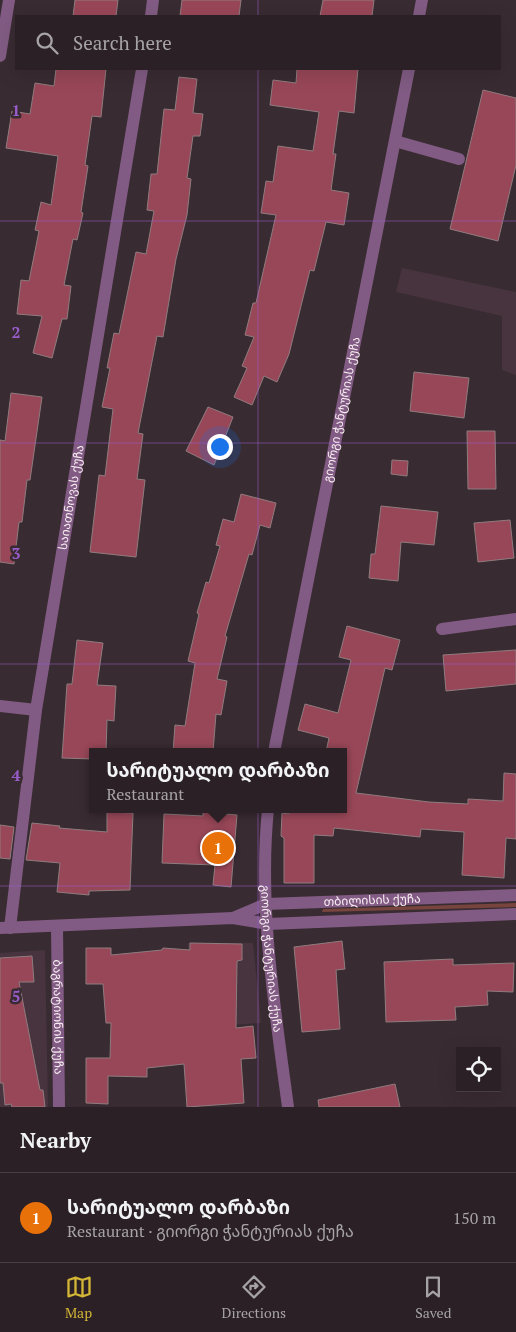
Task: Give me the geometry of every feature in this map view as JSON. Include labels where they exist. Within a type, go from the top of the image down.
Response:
[{"type":"street","points":[[0,56],[10,0]]},
{"type":"street","points":[[151,15],[153,0]]},
{"type":"street","points":[[419,15],[422,0]]},
{"type":"street","name":"საიათნოვას ქუჩა","points":[[5,928],[36,710],[142,70]]},
{"type":"street","name":"გიორგი ჭანტურიას ქუჩა","points":[[275,748],[409,70]]},
{"type":"street","points":[[395,141],[459,159]]},
{"type":"street","points":[[442,629],[516,619]]},
{"type":"street","points":[[0,706],[36,710]]},
{"type":"street","name":"გიორგი ჭანტურიას ქუჩა","points":[[268,813],[264,852],[266,904],[272,987],[288,1107]]},
{"type":"street","name":"თბილისის ქუჩა","points":[[233,918],[266,904],[516,895]]},
{"type":"street","name":"თბილისის ქუჩა","points":[[5,928],[57,927],[60,924],[233,918],[268,924],[516,914]]},
{"type":"street","name":"ბაგრატიონის ქუჩა","points":[[57,927],[59,1107]]},
{"type":"shaded area","points":[[402,268],[516,292],[516,375],[502,370],[502,316],[396,292]]},
{"type":"shaded area","points":[[516,903],[516,907],[322,912],[323,909]]},
{"type":"shaded area","points":[[188,943],[253,943],[261,1023],[187,1028]]},
{"type":"shaded area","points":[[45,950],[48,1107],[0,1107],[0,953]]},
{"type":"building","points":[[75,0],[118,0],[116,15],[73,15]]},
{"type":"building","points":[[182,0],[241,0],[239,15],[180,15]]},
{"type":"building","points":[[323,0],[374,0],[372,15],[320,15]]},
{"type":"building","points":[[56,70],[106,70],[101,117],[92,116],[85,165],[88,166],[81,212],[83,213],[77,240],[73,239],[64,285],[71,286],[67,319],[62,319],[52,358],[33,353],[42,316],[17,314],[21,280],[29,281],[39,231],[35,230],[41,202],[51,205],[58,156],[6,148],[12,111],[30,114],[35,83],[54,86]]},
{"type":"building","points":[[297,70],[358,70],[354,113],[339,111],[333,154],[336,154],[331,190],[349,193],[344,225],[326,222],[314,271],[310,270],[289,354],[277,382],[264,376],[252,405],[234,397],[247,368],[242,366],[254,337],[245,335],[253,303],[256,303],[276,215],[261,213],[266,181],[273,182],[278,146],[313,151],[319,112],[270,105],[273,80],[296,83]]},
{"type":"building","points":[[179,77],[197,79],[193,113],[203,114],[200,136],[193,136],[187,178],[191,179],[187,215],[176,259],[163,337],[157,336],[138,433],[143,434],[137,479],[145,480],[136,557],[90,552],[99,475],[105,476],[113,409],[102,407],[110,368],[107,368],[114,333],[119,334],[136,252],[146,254],[154,211],[147,210],[151,174],[157,174],[164,109],[175,110]]},
{"type":"building","points":[[483,90],[516,98],[516,165],[498,241],[450,229]]},
{"type":"building","points":[[414,372],[469,378],[464,418],[410,411]]},
{"type":"building","points":[[11,393],[42,397],[30,480],[27,480],[22,522],[19,522],[14,564],[0,562],[0,440],[5,441]]},
{"type":"building","points":[[208,407],[233,417],[214,465],[186,451]]},
{"type":"building","points":[[467,431],[495,431],[496,489],[468,489]]},
{"type":"building","points":[[392,460],[408,461],[407,476],[391,474]]},
{"type":"building","points":[[241,494],[276,503],[270,528],[260,525],[252,555],[249,554],[225,636],[227,637],[217,679],[227,681],[221,715],[216,714],[213,748],[173,748],[175,725],[185,726],[195,663],[188,661],[199,614],[197,613],[206,582],[209,583],[220,546],[216,545],[223,519],[234,522]]},
{"type":"building","points":[[381,506],[438,512],[434,545],[401,542],[398,581],[369,578],[371,554],[375,554]]},
{"type":"building","points":[[510,520],[514,558],[478,562],[474,523]]},
{"type":"building","points":[[347,626],[400,640],[392,670],[385,668],[356,793],[429,802],[468,804],[468,799],[503,801],[504,773],[516,774],[516,839],[506,838],[504,878],[462,875],[464,832],[421,829],[420,837],[334,828],[333,836],[314,835],[314,883],[284,883],[284,838],[281,836],[282,813],[347,813],[347,748],[327,748],[329,738],[298,730],[305,704],[338,713],[351,660],[339,657]]},
{"type":"building","points":[[77,640],[103,643],[97,685],[116,686],[114,721],[107,720],[106,748],[89,748],[89,759],[62,758],[67,684],[72,684]]},
{"type":"building","points":[[516,650],[516,684],[446,691],[443,655]]},
{"type":"building","points":[[107,813],[133,813],[130,890],[89,891],[89,895],[57,892],[60,863],[26,860],[32,823],[60,826],[59,828],[107,832]]},
{"type":"building","points":[[203,813],[237,815],[231,887],[213,885],[215,865],[162,863],[164,814],[203,816]]},
{"type":"building","points":[[0,825],[14,827],[10,859],[0,858]]},
{"type":"building","points":[[342,941],[345,969],[336,970],[340,1029],[302,1032],[294,947]]},
{"type":"building","points":[[190,943],[242,944],[242,960],[237,961],[236,1028],[253,1026],[256,1058],[241,1059],[244,1103],[187,1107],[184,1064],[147,1068],[147,1077],[108,1076],[108,1104],[86,1103],[86,1058],[110,1058],[111,1023],[106,1023],[103,984],[86,984],[86,948],[111,948],[111,955],[162,950],[163,948],[190,950]]},
{"type":"building","points":[[32,956],[34,982],[19,982],[40,1090],[43,1090],[45,1107],[12,1107],[11,1104],[5,1105],[3,1083],[0,1083],[0,958]]},
{"type":"building","points":[[453,959],[453,965],[514,963],[513,992],[487,991],[488,1005],[455,1007],[456,1020],[386,1022],[384,962]]},
{"type":"building","points":[[395,1084],[400,1107],[319,1107],[318,1100]]},
{"type":"place","name":"სარიტუალო დარბაზი","points":[[218,848]]}]
